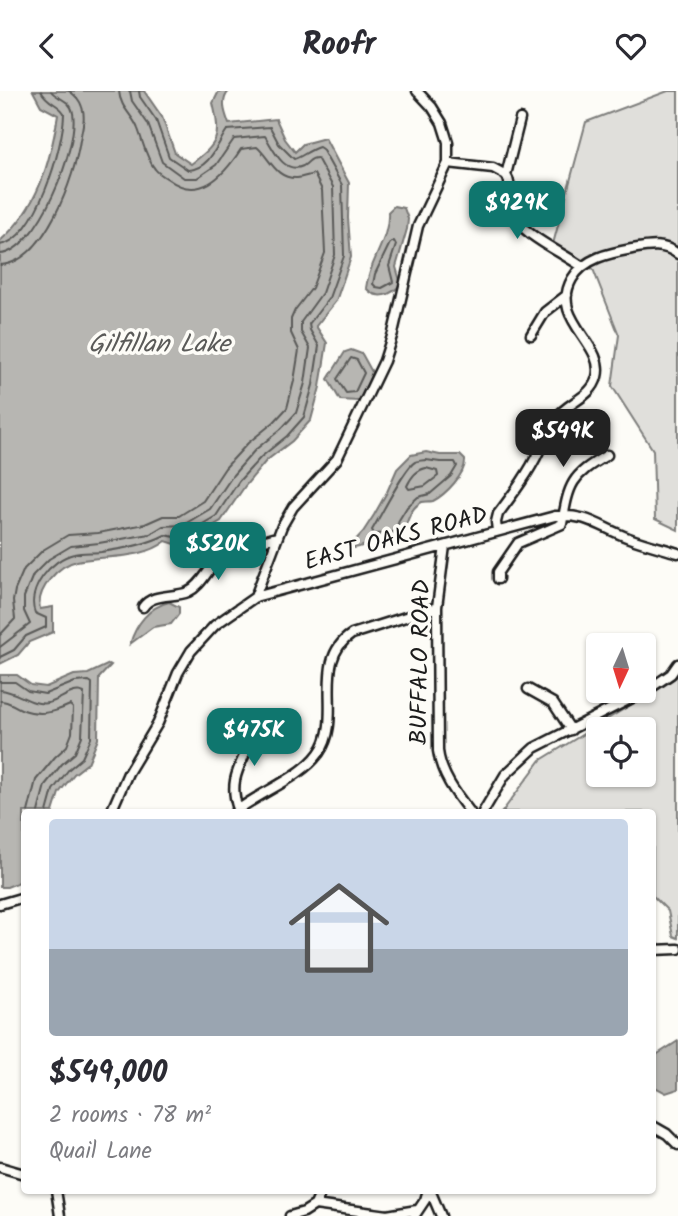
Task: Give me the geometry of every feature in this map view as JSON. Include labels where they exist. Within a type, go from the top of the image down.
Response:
[{"type":"street","points":[[255,597],[277,537],[293,507],[339,456],[384,361],[394,331],[418,226],[448,163],[447,142],[442,124],[432,107],[417,91]]},
{"type":"street","points":[[520,119],[506,175],[511,189],[510,208],[515,220],[582,266]]},
{"type":"street","points":[[448,163],[493,168],[506,175]]},
{"type":"street","points":[[497,531],[498,514],[532,465],[551,425],[564,409],[590,391],[596,379],[596,361],[571,319],[567,304],[570,283],[582,266],[604,255],[665,246],[678,254]]},
{"type":"street","points":[[531,335],[545,312],[567,295]]},
{"type":"street","points":[[498,579],[498,572],[513,548],[523,540],[562,524],[573,480],[583,469],[607,455]]},
{"type":"street","name":"EAST OAKS ROAD","points":[[112,809],[128,773],[158,723],[178,673],[191,651],[215,625],[255,597],[564,515],[592,520],[626,537],[678,552]]},
{"type":"street","points":[[143,607],[153,599],[193,589],[225,554],[277,537]]},
{"type":"street","name":"BUFFALO ROAD","points":[[445,546],[437,607],[438,751],[440,764],[449,782],[468,809]]},
{"type":"street","points":[[240,809],[308,765],[320,753],[329,728],[330,665],[335,651],[344,640],[352,634],[437,607]]},
{"type":"street","points":[[485,809],[505,775],[523,756],[545,741],[646,691],[671,674],[678,664]]},
{"type":"street","points":[[528,688],[553,703],[571,730]]},
{"type":"street","points":[[237,809],[235,773],[250,746],[254,730]]},
{"type":"street","points":[[0,904],[21,898]]},
{"type":"street","points":[[656,950],[678,949]]},
{"type":"street","points":[[656,1128],[678,1145]]},
{"type":"street","points":[[0,1167],[21,1173]]},
{"type":"street","points":[[57,1194],[60,1216]]},
{"type":"street","points":[[290,1216],[315,1205],[320,1194]]},
{"type":"street","points":[[315,1205],[387,1215],[416,1213],[427,1194]]},
{"type":"street","points":[[431,1194],[442,1216]]},
{"type":"shaded area","points":[[668,91],[678,91],[678,530],[655,519],[653,450],[612,386],[619,335],[593,269],[566,256],[553,244],[586,122]]},
{"type":"shaded area","points":[[678,676],[678,938],[673,936],[668,911],[656,899],[656,809],[504,809],[541,760],[586,732],[586,787],[656,787],[656,717],[611,717],[634,703],[656,703],[656,689]]},
{"type":"water","name":"Gilfillan Lake","points":[[33,91],[144,91],[162,117],[175,153],[191,164],[216,138],[217,124],[213,103],[219,91],[229,91],[224,103],[229,124],[276,119],[285,139],[295,152],[303,144],[325,138],[349,183],[351,257],[336,301],[316,326],[327,343],[311,420],[292,441],[266,461],[221,521],[189,540],[175,544],[166,541],[135,554],[77,561],[56,573],[41,594],[40,602],[40,609],[53,607],[53,632],[29,642],[18,655],[0,664],[0,241],[24,214],[40,184],[58,115],[41,106]]},
{"type":"water","points":[[394,206],[404,208],[408,219],[396,267],[401,284],[389,294],[380,295],[366,288],[386,231],[388,212]]},
{"type":"water","points":[[351,350],[362,354],[372,372],[358,401],[340,400],[328,379],[345,352]]},
{"type":"water","points":[[426,452],[460,455],[465,460],[458,478],[438,498],[422,502],[413,510],[399,537],[352,548],[352,544],[374,515],[397,469],[411,455]]},
{"type":"water","points":[[169,602],[179,607],[179,614],[171,624],[153,627],[130,644],[144,617]]},
{"type":"water","points":[[111,665],[99,678],[98,739],[88,763],[74,774],[59,793],[54,809],[21,809],[21,881],[0,887],[0,675],[17,675],[31,685],[46,687],[74,675],[88,674]]},
{"type":"water","points":[[678,1041],[678,1089],[666,1093],[656,1088],[656,1055]]}]
